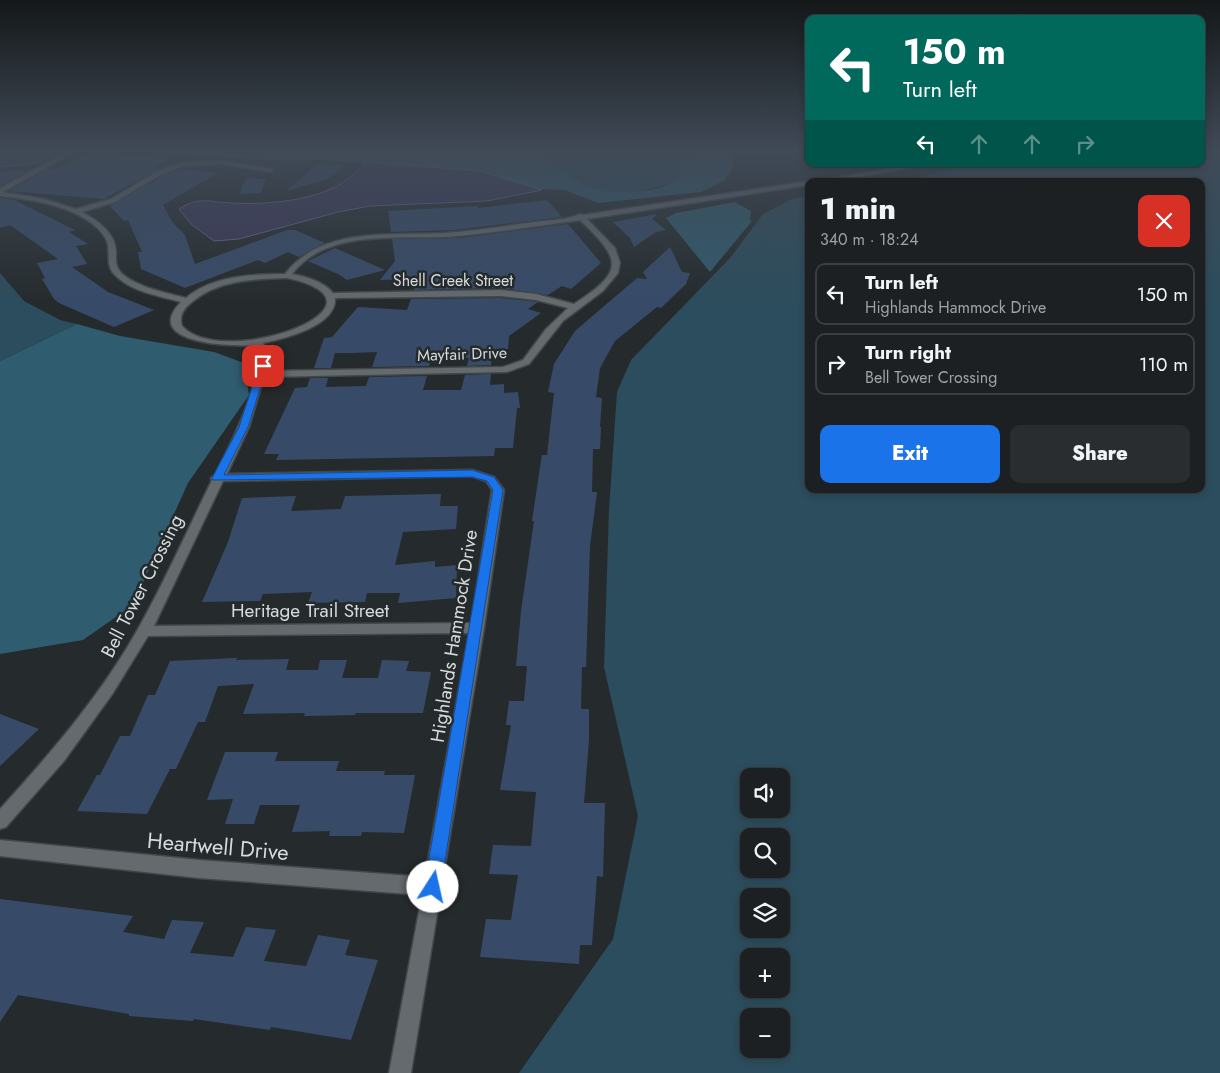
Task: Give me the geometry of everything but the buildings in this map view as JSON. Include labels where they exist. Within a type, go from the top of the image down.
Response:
[{"type":"street","points":[[47,201],[74,212],[96,224],[106,234],[112,245],[112,264],[117,273],[156,292],[188,301]]},
{"type":"street","points":[[74,212],[111,201]]},
{"type":"street","points":[[287,276],[294,266],[312,253],[349,240],[385,236],[474,232],[684,201]]},
{"type":"street","name":"Mayfair Drive","points":[[261,374],[513,368],[526,362],[548,332],[575,307],[607,282],[616,265],[611,248],[580,216]]},
{"type":"street","points":[[287,276],[314,282],[326,289],[330,296],[328,309],[308,325],[287,334],[258,341],[218,342],[201,340],[180,329],[176,320],[180,309],[188,301],[206,290],[251,278],[287,276]]},
{"type":"street","name":"Shell Creek Street","points":[[330,296],[502,293],[536,297],[575,307]]},
{"type":"street","name":"Bell Tower Crossing","points":[[0,821],[58,756],[108,689],[144,631],[217,478],[244,427],[261,374],[262,352],[258,341]]},
{"type":"street","name":"Highlands Hammock Drive","points":[[217,478],[472,473],[490,479],[498,490],[477,628],[400,1073]]},
{"type":"street","name":"Heritage Trail Street","points":[[144,631],[477,628]]},
{"type":"street","name":"Heartwell Drive","points":[[0,848],[200,869],[433,887]]},
{"type":"shaded area","points":[[198,201],[231,203],[485,201],[370,206],[338,212],[239,239],[214,241],[191,224],[179,209]]},
{"type":"shaded area","points":[[593,201],[616,201],[598,203]]},
{"type":"shaded area","points":[[788,201],[805,201],[805,493],[1205,493],[1205,201],[1220,201],[1220,1073],[519,1073],[613,939],[638,816],[604,667],[609,510],[617,392],[631,360],[730,258],[763,214]]},
{"type":"shaded area","points":[[735,202],[751,211],[750,220],[752,221],[710,272],[666,218],[676,213]]},
{"type":"shaded area","points":[[0,273],[24,301],[60,320],[77,324],[0,361]]},
{"type":"shaded area","points":[[77,324],[120,336],[214,352],[244,363],[249,395],[188,483],[133,605],[83,640],[0,654],[0,361]]},
{"type":"route","points":[[263,366],[244,427],[217,478],[472,473],[490,479],[496,484],[498,490],[477,628],[433,887]]}]
